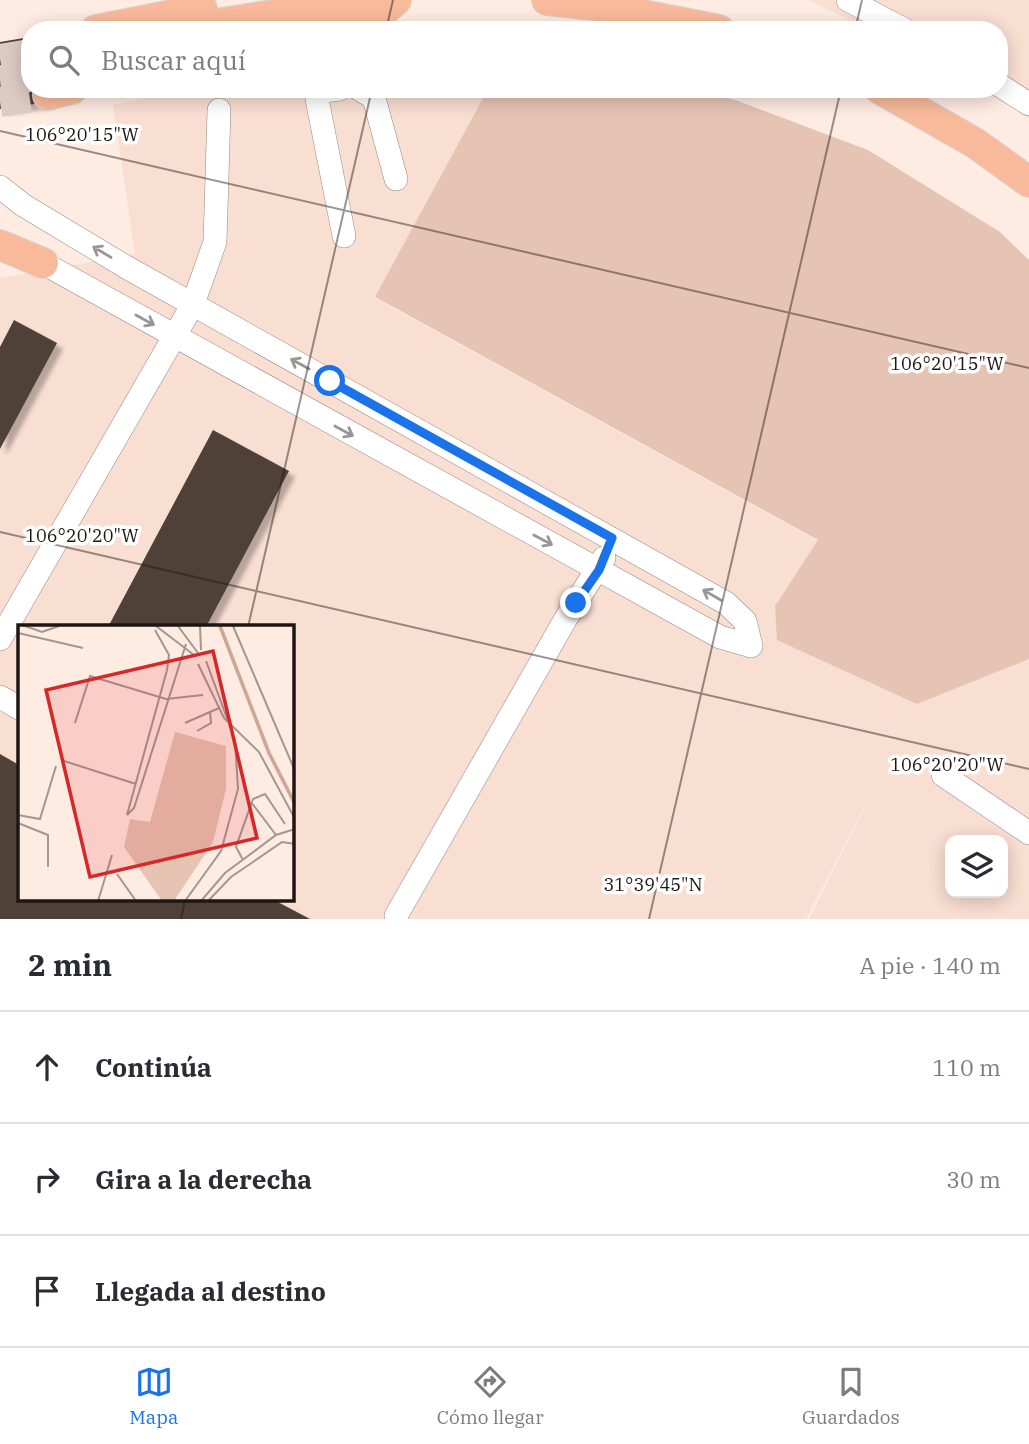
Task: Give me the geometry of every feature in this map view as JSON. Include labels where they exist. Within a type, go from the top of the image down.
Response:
[{"type":"main road","points":[[142,21],[250,0]]},
{"type":"main road","points":[[547,0],[593,5],[674,21]]},
{"type":"main road","points":[[244,21],[384,2]]},
{"type":"main road","points":[[309,21],[384,2]]},
{"type":"main road","points":[[371,21],[384,2]]},
{"type":"main road","points":[[896,98],[975,143],[1029,183]]},
{"type":"main road","points":[[0,245],[43,263]]},
{"type":"lane","points":[[848,0],[888,21]]},
{"type":"lane","points":[[317,98],[344,236]]},
{"type":"lane","points":[[374,98],[396,179]]},
{"type":"lane","points":[[0,639],[193,304],[215,242],[219,110]]},
{"type":"lane","points":[[0,187],[23,205],[193,304],[726,603],[745,621],[751,646],[720,637],[43,263]]},
{"type":"lane","points":[[396,916],[565,620],[599,570],[612,538]]},
{"type":"lane","points":[[0,697],[18,707]]},
{"type":"lane","points":[[943,775],[1029,833]]},
{"type":"shaded area","points":[[808,0],[1029,0],[1029,118],[997,98],[1008,98],[1008,21],[852,21]]},
{"type":"shaded area","points":[[145,98],[483,98],[375,298],[818,541],[775,606],[917,704],[1029,659],[1029,919],[809,919],[881,774],[806,919],[0,919],[0,278],[135,254],[113,105]]},
{"type":"shaded area","points":[[483,98],[728,98],[868,150],[1000,232],[1029,260],[1029,659],[917,704],[777,640],[775,606],[818,540],[375,297]]},
{"type":"building","points":[[21,38],[21,98],[49,98],[49,102],[0,109],[0,42]]},
{"type":"building","points":[[14,320],[57,343],[0,449],[0,347]]},
{"type":"building","points":[[213,430],[289,471],[207,625],[109,625]]},
{"type":"building","points":[[0,754],[18,764],[18,902],[278,902],[310,919],[0,919]]},
{"type":"tunnel","points":[[0,59],[21,56]]},
{"type":"tunnel","points":[[0,80],[21,78]]},
{"type":"tunnel","points":[[0,102],[27,98]]},
{"type":"route","points":[[330,381],[612,538],[599,570],[576,603]]}]
